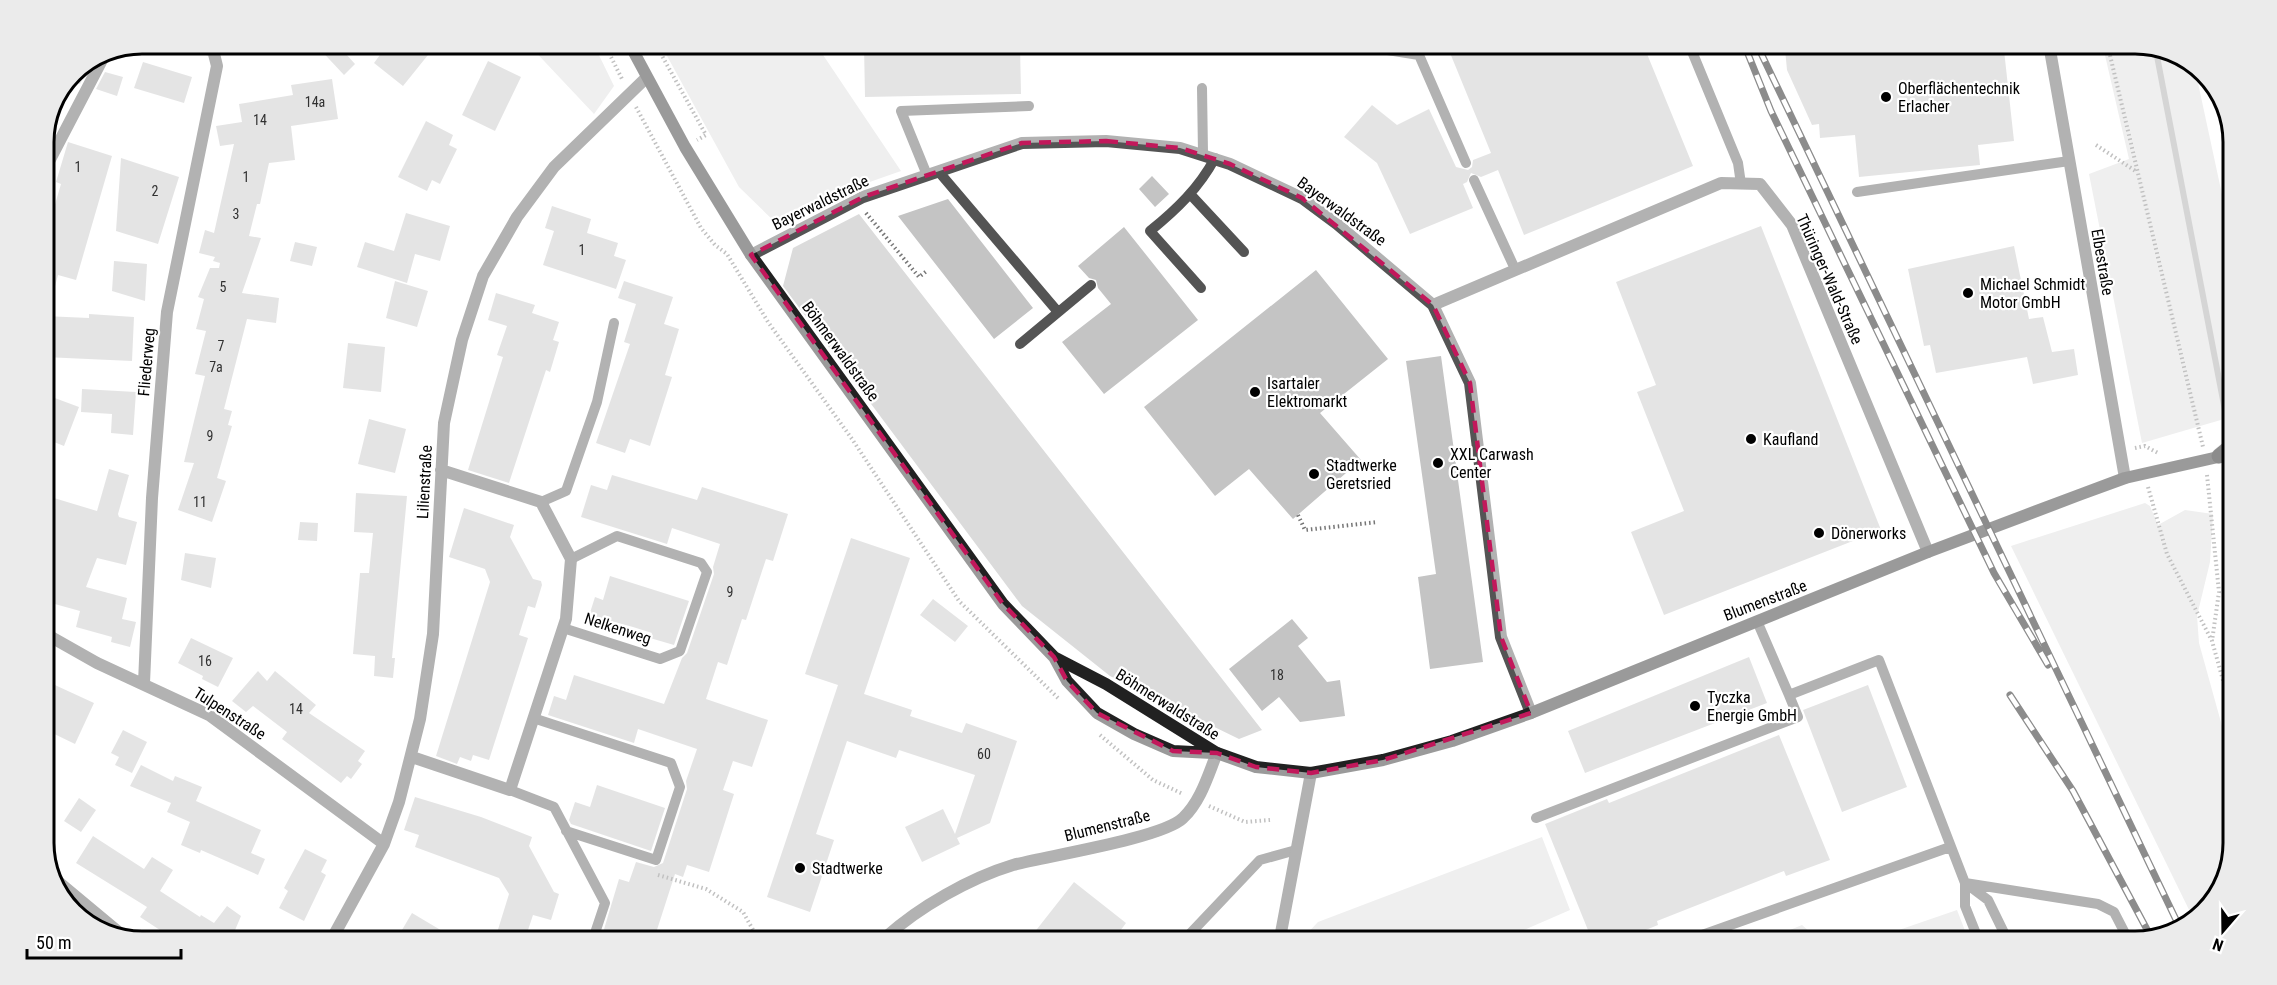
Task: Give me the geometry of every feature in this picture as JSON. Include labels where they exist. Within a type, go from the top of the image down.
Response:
[{"type":"street","name":"Fliederweg","points":[[144,683],[154,464],[167,312],[217,66],[214,54]]},
{"type":"street","name":"Böhmerwaldstraße","points":[[634,54],[646,78],[750,255],[1003,604],[1054,657],[1067,681],[1097,713],[1134,734],[1173,751],[1217,753]]},
{"type":"street","name":"Elbestraße","points":[[2051,54],[2125,478]]},
{"type":"street","points":[[54,152],[99,66]]},
{"type":"street","name":"Lilienstraße","points":[[336,931],[384,844],[412,757],[428,681],[433,634],[444,423],[452,380],[483,276],[517,217],[554,167],[646,78]]},
{"type":"street","name":"Bayerwaldstraße","points":[[750,255],[857,200],[1022,143],[1106,141],[1180,148],[1209,156],[1302,198],[1337,224],[1433,306],[1470,383],[1501,637],[1531,713]]},
{"type":"street","name":"Thüringer-Wald-Straße","points":[[1433,306],[1515,269],[1721,183],[1760,184],[1792,225],[1928,552]]},
{"type":"street","name":"Blumenstraße","points":[[894,931],[931,903],[1010,866],[1144,834],[1182,819],[1197,801],[1217,753],[1256,767],[1311,773],[1383,760],[1452,741],[1531,713],[1928,552],[2125,478],[2223,455]]},
{"type":"street","points":[[441,470],[541,502],[571,559]]},
{"type":"street","name":"Nelkenweg","points":[[510,790],[563,628],[571,559]]},
{"type":"street","name":"Tulpenstraße","points":[[54,639],[97,663],[209,715],[384,844]]},
{"type":"street","name":"Böhmerwaldstraße","points":[[1054,657],[1106,684],[1217,753]]},
{"type":"street","points":[[412,757],[510,790]]},
{"type":"street","points":[[1281,931],[1311,773]]},
{"type":"street","points":[[67,889],[111,925]]},
{"type":"lane","points":[[1413,54],[1419,55],[1466,163]]},
{"type":"lane","points":[[1693,54],[1738,163],[1741,184]]},
{"type":"lane","points":[[1201,288],[1150,231],[1190,194],[1206,174],[1209,156],[1202,88]]},
{"type":"lane","points":[[1029,106],[901,111],[933,174],[1058,312]]},
{"type":"lane","points":[[1857,192],[2069,161]]},
{"type":"lane","points":[[1474,180],[1515,269]]},
{"type":"lane","points":[[1190,194],[1244,252]]},
{"type":"lane","points":[[1020,344],[1090,285]]},
{"type":"lane","points":[[541,502],[566,491],[597,402],[614,323]]},
{"type":"lane","name":"Nelkenweg","points":[[563,628],[660,659],[680,651],[706,572],[701,563],[617,536],[571,559]]},
{"type":"lane","points":[[1536,818],[1798,717],[1757,621]]},
{"type":"lane","points":[[1789,695],[1879,660],[1965,884],[1965,906],[1975,931]]},
{"type":"lane","points":[[533,718],[671,763],[680,787],[656,861],[566,831]]},
{"type":"lane","points":[[510,790],[554,807],[605,903],[596,931]]},
{"type":"lane","points":[[1713,931],[1950,847]]},
{"type":"lane","points":[[1193,931],[1260,860],[1296,850]]},
{"type":"lane","points":[[1965,884],[1988,900],[2003,931]]},
{"type":"lane","points":[[1965,884],[2098,904],[2114,912],[2124,931]]},
{"type":"path","points":[[2110,54],[2157,261]]},
{"type":"path","points":[[2096,145],[2137,172]]},
{"type":"path","points":[[857,200],[919,277],[928,270]]},
{"type":"path","points":[[2120,451],[2145,446],[2165,455]]},
{"type":"path","points":[[2193,448],[2202,446]]},
{"type":"path","points":[[2144,473],[2167,554],[2212,641],[2223,680]]},
{"type":"path","points":[[1298,514],[1305,530],[1378,522]]},
{"type":"path","points":[[652,873],[706,889],[743,912],[754,931]]},
{"type":"highlighted area","points":[[1106,141],[1180,148],[1230,164],[1302,198],[1433,305],[1470,383],[1501,637],[1531,713],[1383,760],[1311,773],[1256,767],[1217,753],[1173,751],[1097,713],[1067,681],[1054,657],[1003,604],[751,255],[863,197],[1022,143]]},
{"type":"shaded area","points":[[537,54],[598,54],[614,86],[594,114]]},
{"type":"shaded area","points":[[666,54],[822,54],[901,171],[844,191],[778,225],[739,187]]},
{"type":"shaded area","points":[[2105,54],[2152,56],[2179,66],[2197,80],[2223,199],[2223,419],[2142,443],[2089,174],[2129,159]]},
{"type":"shaded area","points":[[859,214],[1262,730],[1239,739],[1110,676],[1022,606],[783,286],[793,248]]},
{"type":"shaded area","points":[[2145,503],[2150,506],[2158,525],[2185,510],[2213,514],[2210,562],[2197,616],[2199,643],[2223,730],[2223,843],[2216,877],[2201,901],[2193,901],[2193,909],[2190,911],[2011,546]]},
{"type":"shaded area","points":[[1542,837],[1570,910],[1521,931],[1310,931],[1318,922]]},
{"type":"shaded area","points":[[1957,910],[1965,931],[1896,931]]},
{"type":"shaded area","points":[[1802,925],[1809,931],[1788,931]]},
{"type":"building","points":[[324,54],[346,54],[355,64],[344,75]]},
{"type":"building","points":[[381,54],[428,55],[403,86],[374,63]]},
{"type":"building","points":[[864,54],[1020,54],[1021,94],[865,97]]},
{"type":"building","points":[[1450,54],[1647,54],[1693,166],[1524,235],[1498,170],[1481,177],[1471,173],[1467,182],[1463,184],[1473,208],[1410,234],[1377,163],[1344,137],[1372,105],[1397,125],[1429,109],[1456,167],[1468,170],[1472,167],[1473,160],[1491,153]]},
{"type":"building","name":"Oberflächentechnik Erlacher","points":[[1785,54],[2004,54],[2014,141],[1978,145],[1980,165],[1859,177],[1855,135],[1820,138],[1819,124],[1812,125],[1787,70]]},
{"type":"building","points":[[488,61],[521,77],[495,131],[462,115]]},
{"type":"building","points":[[143,62],[192,77],[184,103],[134,88]]},
{"type":"building","points":[[105,72],[123,77],[117,96],[96,89]]},
{"type":"building","points":[[332,79],[338,119],[291,126],[295,160],[269,163],[260,204],[257,204],[249,236],[261,238],[242,293],[279,298],[276,323],[247,319],[224,409],[232,411],[228,425],[232,426],[217,478],[226,481],[212,522],[178,510],[194,463],[184,462],[205,376],[195,374],[206,331],[196,329],[204,299],[198,297],[210,268],[219,268],[220,263],[213,261],[215,257],[199,253],[205,230],[214,233],[234,144],[220,146],[216,126],[242,122],[239,104],[293,95],[291,85]]},
{"type":"building","points":[[426,121],[453,135],[449,145],[457,149],[440,184],[432,180],[427,191],[398,177]]},
{"type":"building","points":[[68,142],[112,156],[76,280],[58,275],[54,290],[54,208],[61,184],[56,182]]},
{"type":"building","points":[[121,158],[179,177],[158,244],[116,231]]},
{"type":"building","points":[[1152,176],[1169,194],[1155,207],[1139,189]]},
{"type":"building","points":[[948,199],[1033,308],[994,339],[898,216]]},
{"type":"building","points":[[552,206],[591,219],[587,233],[618,243],[614,256],[626,260],[616,289],[543,265],[554,231],[545,228]]},
{"type":"building","points":[[406,213],[450,226],[440,261],[415,254],[407,283],[357,267],[365,242],[394,251]]},
{"type":"building","name":"Kaufland","points":[[1761,226],[1881,530],[1664,615],[1631,532],[1684,511],[1637,392],[1656,385],[1616,282]]},
{"type":"building","points":[[1124,227],[1198,320],[1104,394],[1062,342],[1111,304],[1098,288],[1096,280],[1089,278],[1078,266]]},
{"type":"building","points":[[295,242],[317,247],[312,266],[290,261]]},
{"type":"building","name":"Michael Schmidt Motor GmbH","points":[[2014,246],[2029,319],[2043,317],[2052,352],[2074,349],[2078,375],[2033,384],[2027,357],[1936,373],[1930,345],[1924,346],[1908,269]]},
{"type":"building","points":[[114,261],[147,264],[145,301],[112,291]]},
{"type":"building","name":"Isartaler Elektromarkt","points":[[1316,270],[1388,359],[1320,413],[1361,460],[1293,519],[1249,469],[1215,496],[1144,407]]},
{"type":"building","points":[[395,281],[428,291],[417,327],[386,318]]},
{"type":"building","points":[[624,281],[673,297],[664,324],[679,329],[665,375],[672,377],[650,446],[630,439],[625,453],[596,443],[630,344],[624,342],[636,304],[618,298]]},
{"type":"building","points":[[496,293],[535,305],[532,313],[559,322],[553,340],[559,342],[550,372],[546,370],[509,483],[468,470],[503,357],[497,355],[507,326],[488,320]]},
{"type":"building","points":[[89,314],[134,317],[132,361],[54,357],[54,316],[89,318]]},
{"type":"building","points":[[348,343],[385,347],[381,392],[343,388]]},
{"type":"building","name":"XXL Carwash Center","points":[[1441,356],[1483,662],[1430,669],[1418,577],[1436,574],[1406,361]]},
{"type":"building","points":[[82,389],[136,392],[133,435],[111,433],[112,414],[81,412]]},
{"type":"building","points":[[54,398],[79,407],[64,446],[54,442]]},
{"type":"building","points":[[369,419],[406,429],[395,473],[358,464]]},
{"type":"building","points":[[109,469],[129,475],[118,514],[119,517],[137,522],[126,565],[97,558],[86,587],[127,598],[122,619],[136,622],[130,647],[111,642],[112,637],[76,627],[80,611],[54,604],[54,498],[97,511]]},
{"type":"building","points":[[612,475],[697,500],[702,487],[788,514],[773,561],[766,559],[746,620],[742,619],[727,665],[718,662],[706,699],[768,720],[752,767],[733,761],[723,790],[734,794],[709,872],[687,865],[683,877],[675,874],[657,931],[603,931],[619,879],[629,882],[636,862],[654,867],[663,863],[687,789],[686,781],[697,749],[638,729],[634,743],[548,715],[554,696],[566,700],[574,675],[664,704],[682,658],[687,653],[714,574],[713,567],[720,544],[672,528],[667,544],[581,517],[591,485],[607,490]]},
{"type":"building","points":[[356,493],[407,496],[392,658],[395,658],[393,678],[374,676],[375,656],[353,654],[360,573],[369,573],[373,533],[354,532]]},
{"type":"building","points":[[464,508],[514,525],[510,537],[533,579],[541,581],[542,585],[535,608],[528,606],[519,635],[528,638],[489,760],[473,755],[471,761],[460,757],[457,764],[436,756],[490,582],[485,569],[449,557]]},
{"type":"building","points":[[300,522],[318,523],[317,541],[298,540]]},
{"type":"building","points":[[851,538],[910,558],[864,694],[912,710],[910,716],[962,733],[966,723],[1017,741],[990,823],[957,838],[960,844],[922,862],[905,827],[943,809],[955,834],[975,775],[899,750],[896,758],[847,741],[816,834],[834,840],[810,912],[767,897],[838,685],[805,674]]},
{"type":"building","points":[[185,553],[216,558],[211,588],[181,580]]},
{"type":"building","points":[[610,576],[689,601],[674,645],[650,638],[652,633],[633,627],[611,621],[610,625],[588,619],[595,597],[603,600]]},
{"type":"building","points":[[933,599],[968,626],[955,642],[920,615]]},
{"type":"building","points":[[1292,619],[1308,638],[1298,646],[1327,682],[1340,680],[1345,716],[1300,722],[1279,697],[1262,711],[1229,669]]},
{"type":"building","points":[[191,638],[233,658],[218,687],[178,663]]},
{"type":"building","name":"Tyczka Energie GmbH","points":[[1749,657],[1767,703],[1585,773],[1568,731]]},
{"type":"building","points":[[258,671],[267,681],[275,671],[316,705],[309,713],[365,751],[358,761],[362,764],[351,779],[347,776],[341,783],[282,739],[287,732],[253,706],[246,712],[232,701]]},
{"type":"building","points":[[54,685],[94,703],[75,744],[54,734]]},
{"type":"building","points":[[1868,685],[1907,787],[1842,812],[1803,710]]},
{"type":"building","points":[[123,730],[147,742],[132,773],[115,765],[119,757],[111,753]]},
{"type":"building","points":[[1779,735],[1830,860],[1786,876],[1784,871],[1657,921],[1658,925],[1643,931],[1588,931],[1545,824],[1607,799],[1609,803]]},
{"type":"building","points":[[141,765],[173,781],[175,776],[202,787],[196,801],[261,830],[251,853],[265,859],[258,875],[201,850],[200,853],[181,845],[190,822],[167,812],[171,803],[130,786]]},
{"type":"building","points":[[597,785],[665,808],[651,851],[571,824],[569,820],[575,802],[590,807]]},
{"type":"building","points":[[415,797],[481,817],[532,837],[529,846],[554,892],[559,894],[551,920],[533,915],[528,931],[498,931],[509,894],[499,878],[415,847],[419,835],[404,830]]},
{"type":"building","points":[[79,798],[96,810],[81,832],[64,821]]},
{"type":"building","points":[[93,836],[144,869],[152,857],[173,870],[160,891],[200,917],[201,915],[214,923],[227,906],[241,916],[235,931],[161,931],[140,917],[147,907],[76,863]]},
{"type":"building","points":[[305,849],[327,860],[321,872],[326,875],[304,921],[279,908],[288,891],[284,888]]},
{"type":"building","points":[[1074,882],[1126,923],[1120,931],[1036,931]]},
{"type":"building","points":[[412,913],[442,931],[401,931]]},
{"type":"waterway","points":[[2157,58],[2223,400]]},
{"type":"railway","points":[[1748,54],[1771,111],[1994,573],[2048,665]]},
{"type":"railway","points":[[1761,54],[2176,920]]},
{"type":"railway","points":[[2010,695],[2073,791],[2147,930]]},
{"type":"place","name":"Oberflächentechnik Erlacher","points":[[1886,97]]},
{"type":"place","name":"Michael Schmidt Motor GmbH","points":[[1968,293]]},
{"type":"place","name":"Isartaler Elektromarkt","points":[[1255,392]]},
{"type":"place","name":"Kaufland","points":[[1751,439]]},
{"type":"place","name":"XXL Carwash Center","points":[[1438,463]]},
{"type":"place","name":"Stadtwerke Geretsried","points":[[1314,474]]},
{"type":"place","name":"Dönerworks","points":[[1819,533]]},
{"type":"place","name":"Tyczka Energie GmbH","points":[[1695,706]]},
{"type":"place","name":"Stadtwerke","points":[[800,868]]}]
